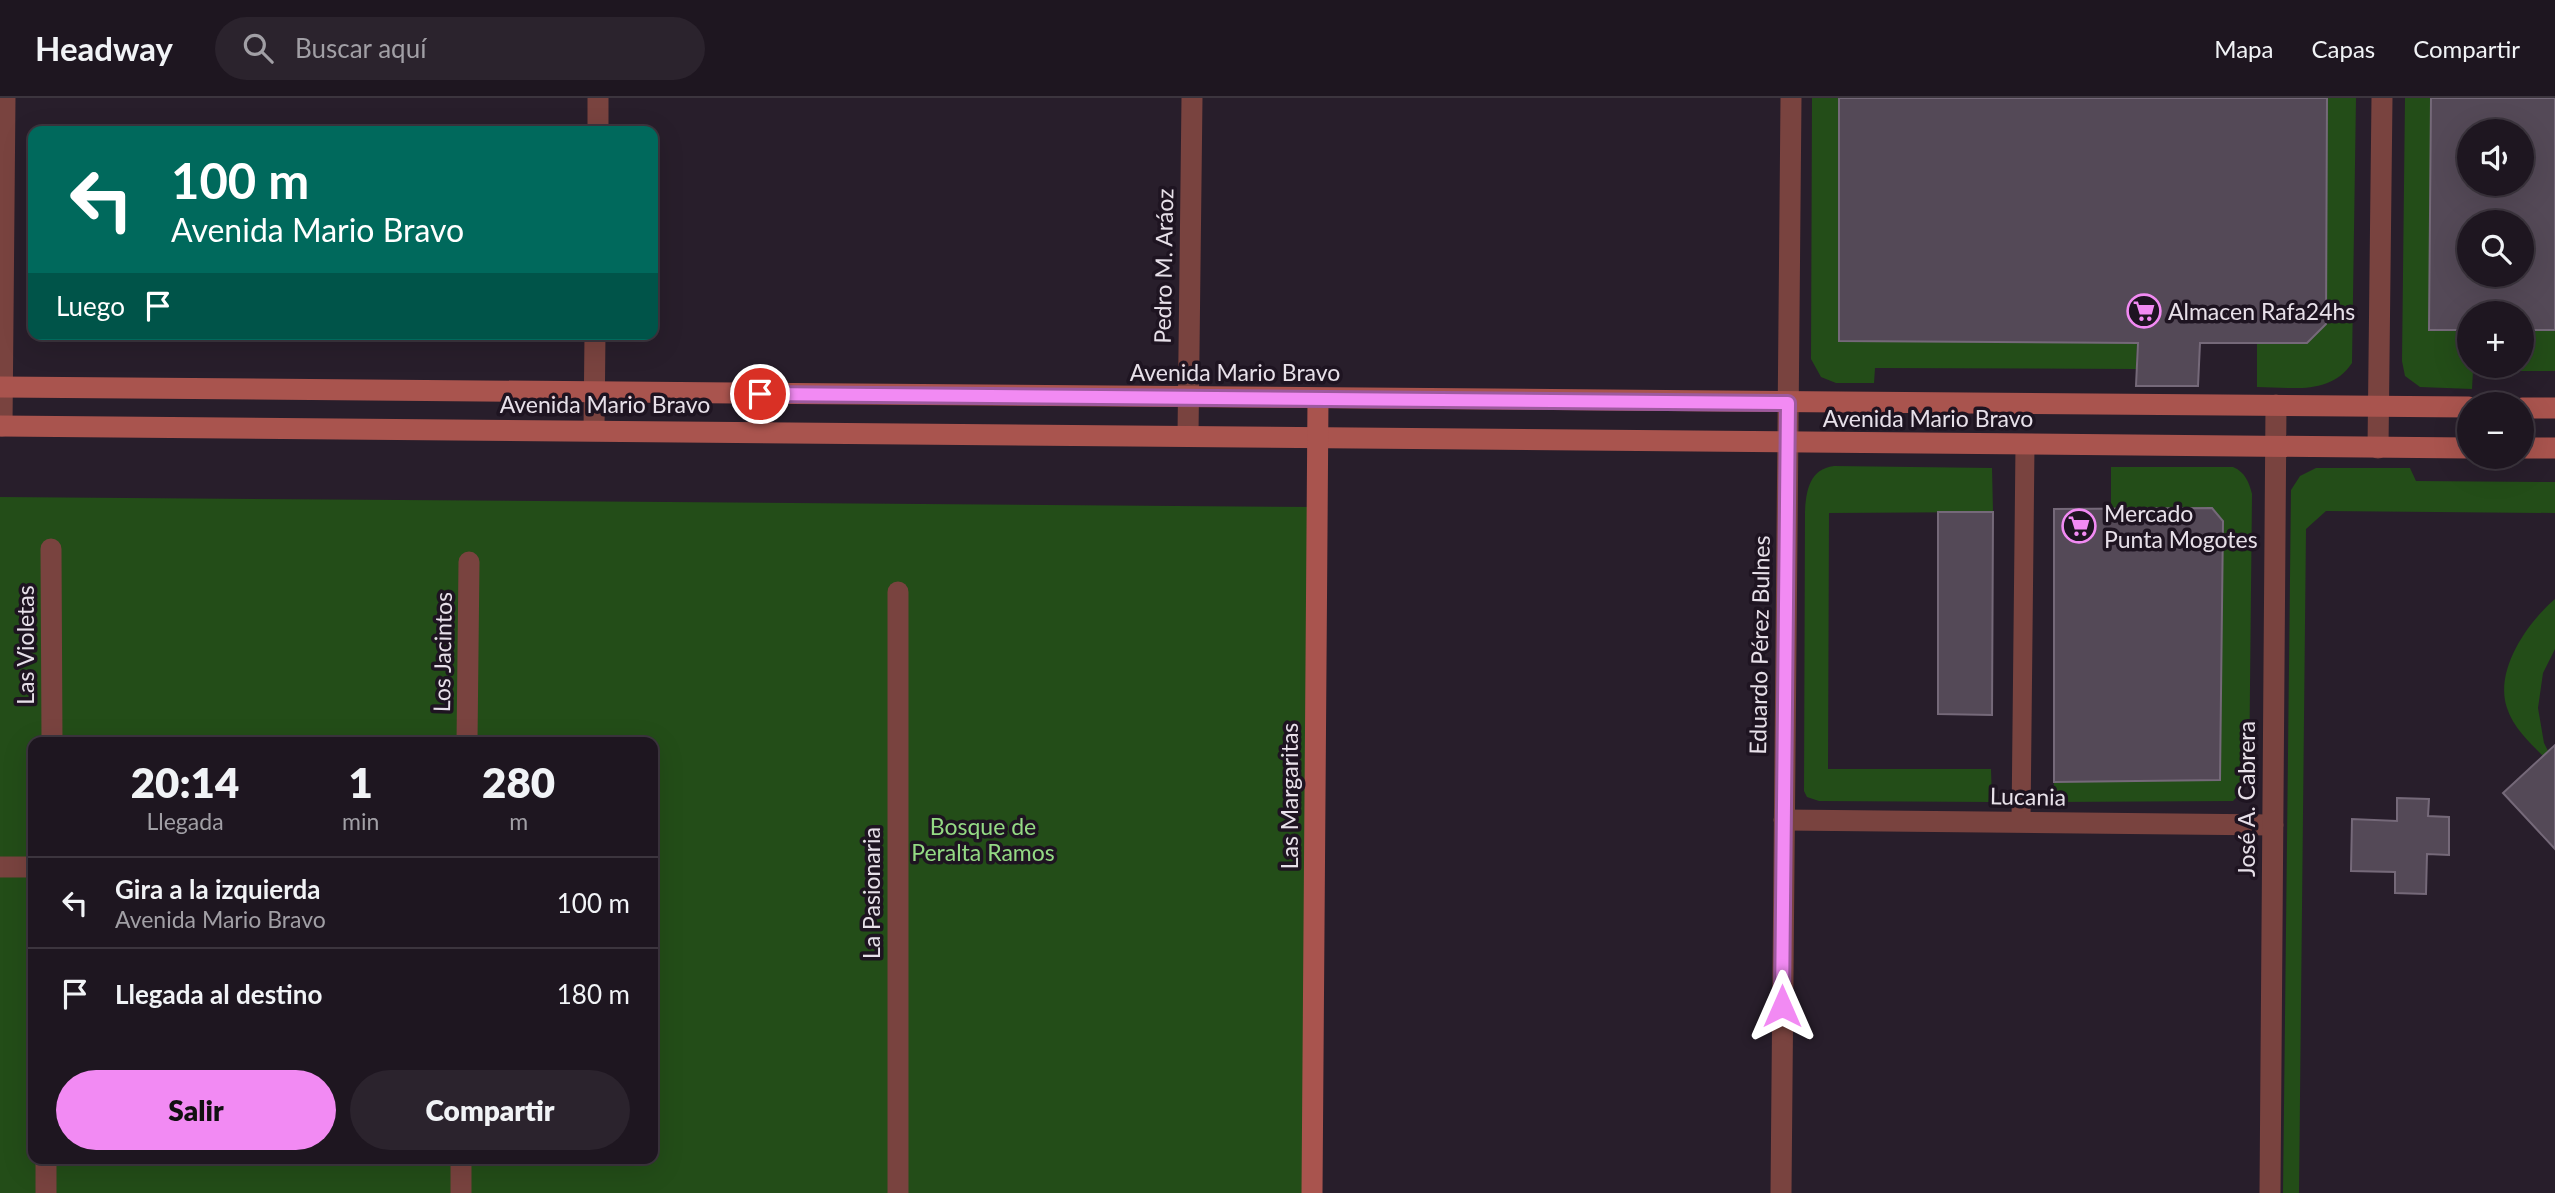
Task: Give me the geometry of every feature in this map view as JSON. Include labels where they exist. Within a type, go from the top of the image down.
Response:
[{"type":"main road","name":"Avenida Mario Bravo","points":[[1,387],[2457,407]]},
{"type":"main road","name":"Las Margaritas","points":[[1312,1193],[1318,399]]},
{"type":"main road","points":[[2534,408],[2555,408]]},
{"type":"main road","name":"Avenida Mario Bravo","points":[[1,426],[2457,448]]},
{"type":"main road","points":[[2534,448],[2555,448]]},
{"type":"street","points":[[1,426],[5,98]]},
{"type":"street","points":[[598,98],[598,126]]},
{"type":"street","name":"Pedro M. Aráoz","points":[[1188,435],[1192,98]]},
{"type":"street","name":"Eduardo Pérez Bulnes","points":[[1781,1193],[1791,98]]},
{"type":"street","points":[[2378,447],[2382,98]]},
{"type":"street","points":[[594,430],[595,340]]},
{"type":"street","name":"José A. Cabrera","points":[[2270,1193],[2276,405]]},
{"type":"street","name":"Las Violetas","points":[[51,549],[51,737]]},
{"type":"street","name":"Los Jacintos","points":[[467,737],[469,562]]},
{"type":"street","name":"La Pasionaria","points":[[898,592],[898,1193]]},
{"type":"street","name":"Lucania","points":[[1784,820],[2273,825]]},
{"type":"street","points":[[0,867],[28,867]]},
{"type":"street","points":[[46,1164],[46,1193]]},
{"type":"street","points":[[461,1164],[461,1193]]},
{"type":"lane","points":[[2021,822],[2025,445]]},
{"type":"green space","points":[[1812,98],[1840,98],[1839,333],[1845,340],[2137,342],[2136,369],[1875,368],[1874,383],[1836,383],[1821,377],[1811,359]]},
{"type":"green space","points":[[2327,98],[2356,98],[2352,363],[2343,374],[2321,385],[2296,388],[2257,387],[2257,343],[2307,343],[2326,324]]},
{"type":"green space","points":[[2405,98],[2431,98],[2429,330],[2457,330],[2457,378],[2473,378],[2472,389],[2420,387],[2405,376],[2402,361]]},
{"type":"green space","points":[[2534,330],[2555,330],[2555,371],[2534,371]]},
{"type":"green space","points":[[2111,467],[2233,467],[2243,475],[2249,485],[2252,494],[2249,783],[2233,801],[2053,802],[2054,782],[2220,780],[2223,521],[2212,508],[2111,508]]},
{"type":"green space","points":[[1826,468],[1992,468],[1993,512],[1829,513],[1828,769],[1991,769],[1992,802],[1819,801],[1807,797],[1804,791],[1806,504],[1808,489],[1814,477]]},
{"type":"green space","points":[[2316,468],[2410,468],[2416,481],[2555,482],[2555,513],[2326,511],[2306,529],[2299,1193],[2283,1193],[2291,490],[2300,476]]},
{"type":"green space","name":"Bosque de Peralta Ramos","points":[[0,497],[1317,507],[1312,1193],[0,1193]]},
{"type":"green space","points":[[2555,599],[2555,649],[2543,673],[2538,708],[2548,751],[2543,756],[2513,722],[2504,693],[2505,678],[2516,648],[2534,620]]},
{"type":"building","points":[[1839,98],[2327,98],[2326,324],[2307,343],[2200,343],[2198,386],[2136,386],[2138,343],[1839,341]]},
{"type":"building","points":[[2431,98],[2555,98],[2555,330],[2534,330],[2534,301],[2457,301],[2457,330],[2429,330]]},
{"type":"building","points":[[2212,508],[2223,521],[2220,780],[2054,782],[2054,509]]},
{"type":"building","points":[[1938,512],[1993,512],[1992,715],[1938,714]]},
{"type":"building","points":[[2555,745],[2555,849],[2503,793]]},
{"type":"building","points":[[2397,798],[2429,799],[2428,816],[2449,817],[2449,855],[2427,854],[2426,894],[2395,893],[2395,872],[2351,871],[2352,819],[2397,821]]},
{"type":"place","name":"Almacen Rafa24hs","points":[[2144,311]]},
{"type":"place","name":"Mercado Punta Mogotes","points":[[2079,526]]},
{"type":"route","points":[[760,394],[1788,403],[1782,1006]]}]
